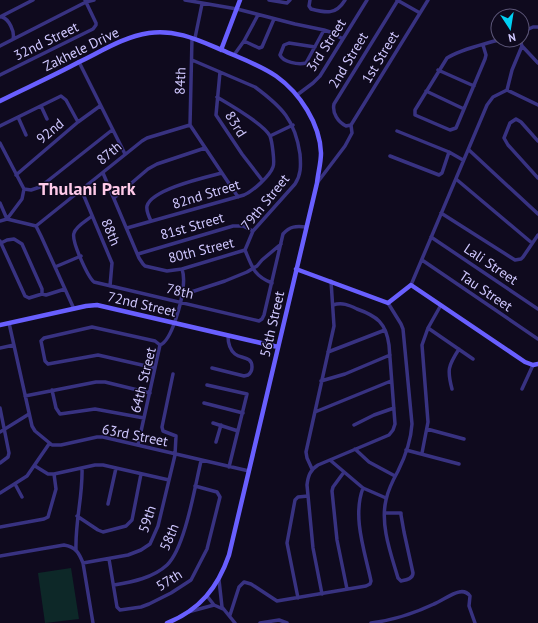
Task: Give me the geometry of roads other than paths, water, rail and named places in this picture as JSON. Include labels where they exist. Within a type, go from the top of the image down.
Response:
[{"type":"street","points":[[0,17],[33,0]]},
{"type":"street","points":[[0,46],[85,1],[94,0]]},
{"type":"street","points":[[184,0],[237,9],[324,30],[343,39]]},
{"type":"street","points":[[221,50],[240,0]]},
{"type":"street","points":[[269,0],[287,3],[290,0]]},
{"type":"street","points":[[310,0],[310,7],[312,9],[331,12],[338,9],[345,0]]},
{"type":"street","name":"3rd Street","points":[[297,95],[313,84],[320,76],[367,0]]},
{"type":"street","points":[[397,0],[420,13]]},
{"type":"street","name":"2nd Street","points":[[351,125],[346,126],[339,121],[333,111],[334,104],[397,0]]},
{"type":"street","name":"1st Street","points":[[317,183],[345,146],[352,133],[351,125],[428,0]]},
{"type":"street","name":"32nd Street","points":[[0,75],[93,29],[96,22],[85,1]]},
{"type":"street","name":"84th","points":[[190,125],[194,38],[202,4]]},
{"type":"street","points":[[234,55],[244,41],[258,15]]},
{"type":"street","points":[[0,17],[7,20],[14,33],[13,40]]},
{"type":"street","points":[[244,41],[259,48],[262,47],[274,19]]},
{"type":"street","points":[[315,47],[288,43],[284,45],[280,52],[280,56],[285,60],[304,64],[308,61],[324,30]]},
{"type":"street","name":"Zakhele Drive","points":[[0,101],[122,40],[136,36],[168,32],[194,38],[221,50]]},
{"type":"street","points":[[483,45],[486,58],[456,127],[452,130],[415,114],[415,110],[438,70],[449,56],[490,43]]},
{"type":"street","points":[[388,303],[411,285],[489,102],[493,97],[507,90],[512,70],[521,48]]},
{"type":"street","points":[[524,48],[538,63]]},
{"type":"street","name":"56th Street","points":[[167,623],[187,612],[207,596],[219,580],[229,555],[317,183],[321,152],[311,118],[297,95],[272,73],[221,50]]},
{"type":"street","name":"79th Street","points":[[192,60],[254,87],[281,109],[293,125],[298,140],[300,154],[301,170],[299,176],[295,184],[253,231],[245,250],[253,269],[260,278],[272,283]]},
{"type":"street","points":[[79,62],[124,154]]},
{"type":"street","points":[[438,70],[474,86]]},
{"type":"street","name":"83rd","points":[[220,72],[215,113],[219,121],[262,180]]},
{"type":"street","points":[[507,90],[538,105]]},
{"type":"street","points":[[426,91],[464,109]]},
{"type":"street","points":[[0,126],[63,96],[78,122]]},
{"type":"street","points":[[217,97],[245,114],[270,136],[293,125]]},
{"type":"street","points":[[41,106],[47,119]]},
{"type":"street","name":"92nd","points":[[16,175],[78,122],[100,106]]},
{"type":"street","points":[[18,118],[26,135]]},
{"type":"street","points":[[538,141],[521,122],[516,120],[510,123],[504,138],[508,145],[538,178]]},
{"type":"street","points":[[190,125],[238,197]]},
{"type":"street","name":"87th","points":[[36,226],[124,154],[147,138],[190,125]]},
{"type":"street","points":[[24,189],[31,190],[40,187],[112,130]]},
{"type":"street","points":[[396,131],[449,152],[464,160]]},
{"type":"street","name":"82nd Street","points":[[127,228],[238,197],[252,191],[274,165],[270,136]]},
{"type":"street","points":[[0,143],[24,189],[22,199],[7,219]]},
{"type":"street","points":[[114,198],[157,164],[205,148]]},
{"type":"street","points":[[468,150],[538,214]]},
{"type":"street","points":[[390,156],[438,175],[442,173],[449,152]]},
{"type":"street","name":"80th Street","points":[[102,172],[143,264],[154,269],[167,271],[182,269],[245,250]]},
{"type":"street","points":[[151,221],[147,211],[148,206],[151,201],[160,194],[173,187],[222,173]]},
{"type":"street","points":[[456,179],[532,243]]},
{"type":"street","name":"88th","points":[[81,189],[112,263],[110,286]]},
{"type":"street","points":[[0,203],[7,219]]},
{"type":"street","points":[[441,213],[515,260],[521,259],[538,235]]},
{"type":"street","name":"78th","points":[[92,216],[78,227],[73,235],[74,242],[92,281],[260,321],[264,315],[281,244]]},
{"type":"street","points":[[0,221],[7,219],[36,226],[74,310]]},
{"type":"street","name":"81st Street","points":[[138,254],[233,226],[243,226],[253,231]]},
{"type":"street","points":[[182,295],[225,281],[253,269],[281,244],[283,234],[288,228],[306,226]]},
{"type":"street","name":"Lali Street","points":[[431,237],[538,309]]},
{"type":"street","points":[[42,294],[42,289],[22,244],[14,239],[0,242],[25,296],[29,298],[65,289]]},
{"type":"street","points":[[55,267],[80,256]]},
{"type":"street","name":"Tau Street","points":[[422,260],[538,339]]},
{"type":"street","name":"64th Street","points":[[138,445],[160,345],[167,341],[182,295],[184,282],[182,269]]},
{"type":"street","points":[[296,269],[388,303],[401,324],[403,330],[412,424],[406,450],[386,498],[385,513],[386,532],[398,578],[401,581],[410,579],[413,576],[413,573],[404,532],[402,515],[401,513],[385,513]]},
{"type":"street","points":[[312,470],[306,458],[306,452],[334,326],[331,281]]},
{"type":"street","points":[[411,285],[517,357],[525,362],[536,364],[522,389]]},
{"type":"street","points":[[322,594],[314,556],[308,496],[308,480],[312,470],[318,465],[382,439],[392,433],[394,427],[390,355],[385,330],[378,319],[372,315],[350,305],[341,303],[333,305]]},
{"type":"street","points":[[422,454],[428,415],[422,349],[423,341],[428,328],[441,305]]},
{"type":"street","name":"72nd Street","points":[[0,325],[74,310],[86,306],[102,306],[278,347]]},
{"type":"street","points":[[0,493],[27,476],[49,444],[34,429],[29,414],[9,323]]},
{"type":"street","points":[[155,368],[98,355],[48,364],[45,360],[41,341],[44,338],[92,327],[155,341],[160,345]]},
{"type":"street","points":[[428,328],[473,359]]},
{"type":"street","points":[[328,352],[385,330]]},
{"type":"street","points":[[212,368],[244,376],[251,372],[251,362],[248,359],[234,354],[228,345],[228,336]]},
{"type":"street","points":[[0,348],[14,345]]},
{"type":"street","points":[[452,389],[449,377],[449,365],[459,349]]},
{"type":"street","points":[[322,381],[345,374],[390,355]]},
{"type":"street","name":"59th","points":[[83,564],[131,554],[150,544],[158,526],[175,455],[176,436],[164,431],[162,427],[172,374]]},
{"type":"street","points":[[315,412],[392,381]]},
{"type":"street","points":[[25,396],[88,383],[102,382],[150,393]]},
{"type":"street","points":[[207,385],[247,394],[229,467]]},
{"type":"street","points":[[52,390],[56,408],[60,414],[95,408],[144,418]]},
{"type":"street","points":[[204,403],[243,413]]},
{"type":"street","points":[[0,408],[9,453],[8,457],[0,463]]},
{"type":"street","points":[[354,425],[394,408]]},
{"type":"street","points":[[0,432],[29,414]]},
{"type":"street","points":[[213,423],[238,431]]},
{"type":"street","points":[[216,442],[221,425]]},
{"type":"street","points":[[427,429],[464,439]]},
{"type":"street","name":"63rd Street","points":[[49,444],[61,444],[100,437],[249,471]]},
{"type":"street","points":[[356,449],[369,462],[395,476]]},
{"type":"street","points":[[406,450],[459,464]]},
{"type":"street","points":[[330,460],[363,488],[386,498]]},
{"type":"street","name":"58th","points":[[114,584],[141,579],[168,564],[184,533],[201,461]]},
{"type":"street","points":[[35,466],[48,474],[54,474],[98,465],[169,480]]},
{"type":"street","points":[[76,550],[75,533],[82,488],[82,468]]},
{"type":"street","points":[[108,504],[116,468]]},
{"type":"street","points":[[344,472],[332,491],[337,540],[347,589]]},
{"type":"street","points":[[0,527],[48,517],[56,489],[54,474]]},
{"type":"street","points":[[77,516],[103,532],[128,525],[132,520],[141,474]]},
{"type":"street","points":[[15,484],[22,497]]},
{"type":"street","name":"57th","points":[[109,559],[117,607],[122,610],[149,604],[171,593],[191,580],[207,549],[220,497],[217,492],[195,486]]},
{"type":"street","points":[[230,615],[239,587],[244,582],[251,584],[276,601],[368,585],[372,581],[360,529],[359,500],[363,488]]},
{"type":"street","points":[[298,598],[289,558],[287,538],[295,500],[298,497],[308,496]]},
{"type":"street","points":[[0,556],[64,546],[70,546],[76,550],[80,555],[83,564],[93,623]]},
{"type":"street","points":[[219,580],[223,609]]},
{"type":"street","points":[[371,623],[412,614],[462,591],[468,593],[470,596],[469,606],[475,623]]},
{"type":"street","points":[[207,596],[214,605],[223,609],[230,615],[233,622]]},
{"type":"street","points":[[187,612],[192,612],[214,605]]},
{"type":"street","points":[[260,623],[279,620],[287,623]]},
{"type":"district","name":"Thulani Park","points":[[87,189]]}]
